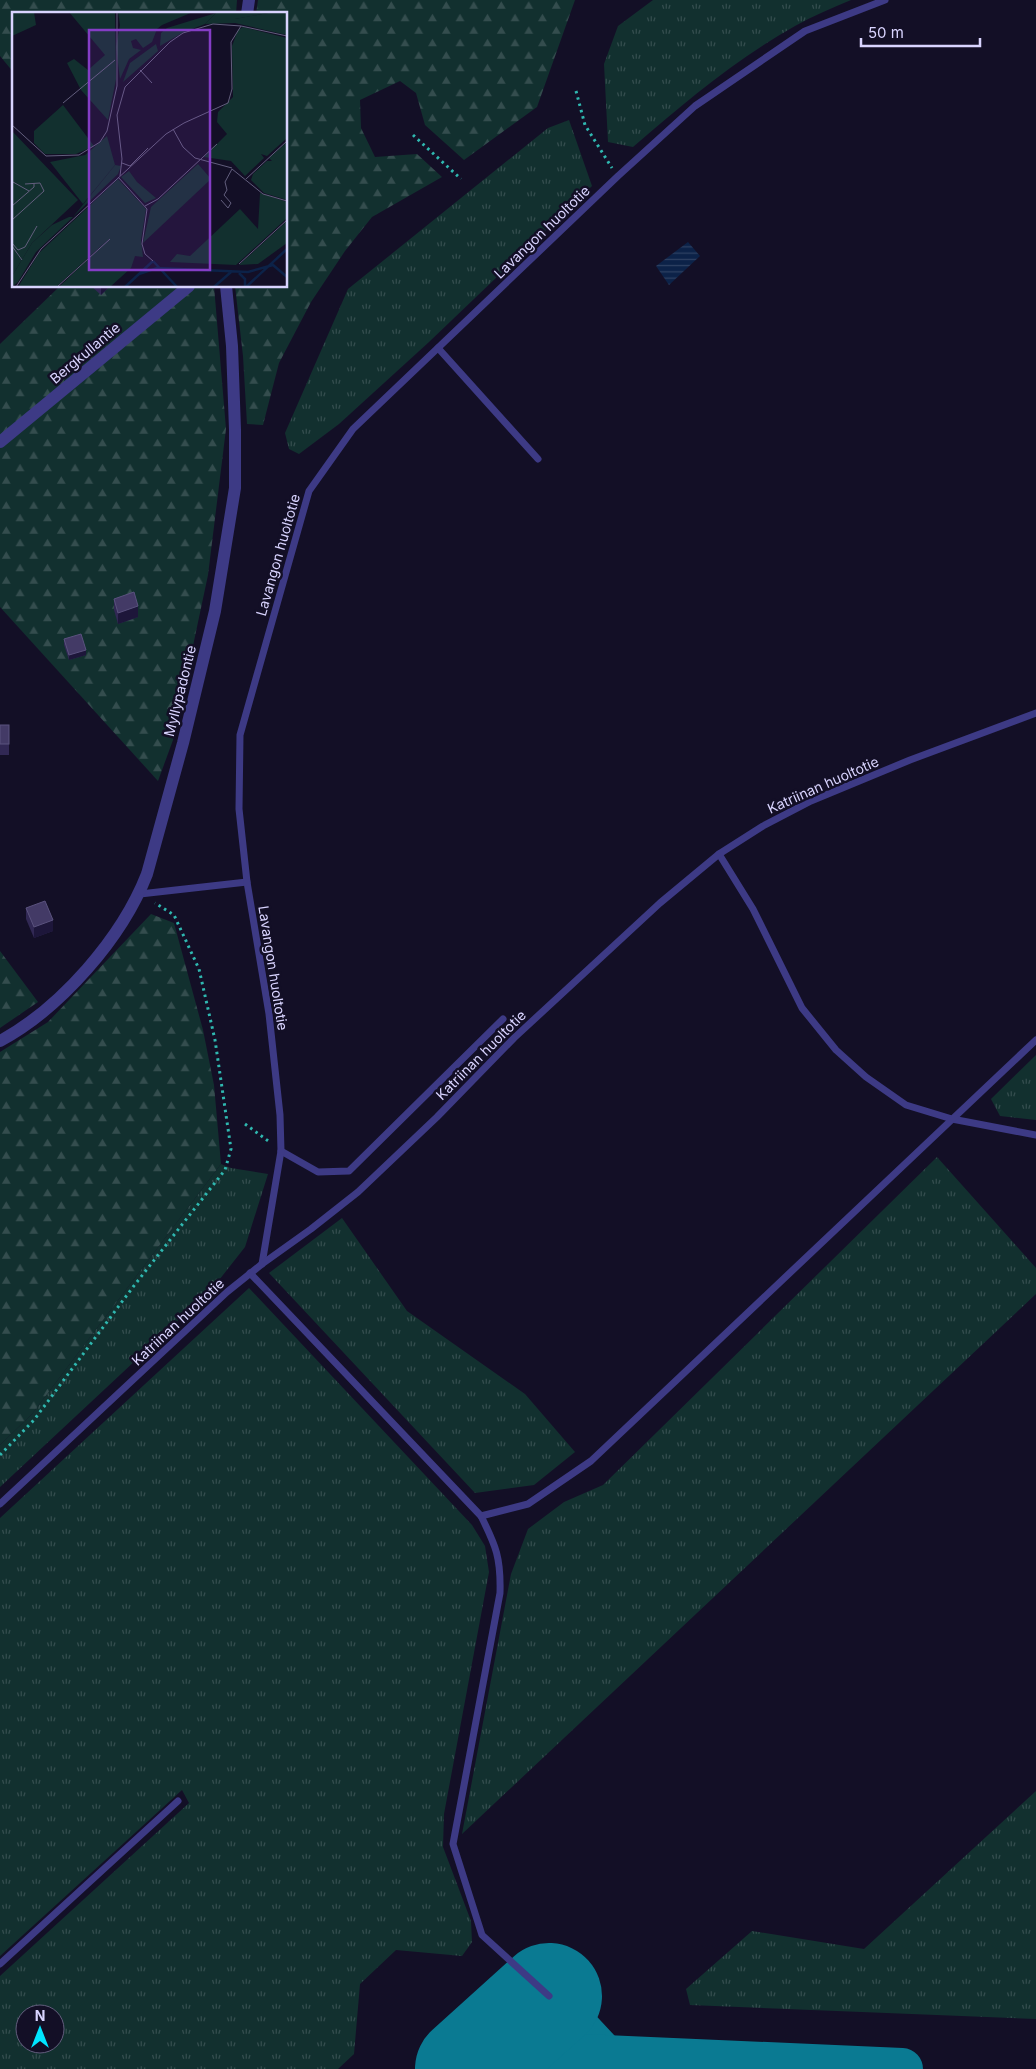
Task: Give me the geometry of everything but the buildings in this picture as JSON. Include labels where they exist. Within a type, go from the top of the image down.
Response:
[{"type":"street","name":"Bergkullantie","points":[[0,442],[187,288]]},
{"type":"street","name":"Myllypadontie","points":[[0,1041],[28,1023],[51,1004],[92,963],[140,894],[147,874],[183,743],[215,611],[235,488],[232,346],[226,288]]},
{"type":"lane","name":"Lavangon huoltotie","points":[[262,1264],[281,1150],[280,1115],[269,1014],[246,882],[239,809],[240,735],[309,491],[353,429],[618,176],[695,106],[805,31],[886,0]]},
{"type":"lane","points":[[438,348],[538,459]]},
{"type":"lane","name":"Katriinan huoltotie","points":[[0,1504],[227,1292],[358,1192],[437,1117],[514,1038],[660,903],[719,854],[763,826],[811,801],[910,760],[1036,713]]},
{"type":"lane","points":[[719,854],[753,909],[802,1008],[836,1050],[866,1078],[906,1105],[952,1119],[1036,1135]]},
{"type":"lane","points":[[140,894],[246,882]]},
{"type":"lane","points":[[281,1150],[318,1172],[349,1171],[502,1019]]},
{"type":"lane","points":[[481,1516],[528,1504],[590,1461],[1036,1040]]},
{"type":"lane","points":[[250,1273],[481,1516],[496,1547],[501,1568],[500,1593],[453,1844],[482,1935],[549,1996]]},
{"type":"lane","points":[[0,1964],[178,1801]]},
{"type":"path","points":[[576,91],[584,125],[618,176]]},
{"type":"path","points":[[413,135],[461,179]]},
{"type":"path","points":[[0,1454],[34,1420],[133,1287],[225,1170],[232,1149],[215,1040],[199,969],[174,915]]},
{"type":"path","points":[[245,1124],[281,1150]]},
{"type":"green space","points":[[0,0],[237,0],[236,12],[12,12],[12,71],[0,56]]},
{"type":"green space","points":[[258,0],[575,0],[537,107],[464,160],[425,125],[416,93],[400,81],[360,100],[361,128],[375,157],[417,154],[442,177],[372,217],[345,251],[311,302],[279,363],[263,425],[247,424],[243,356],[235,288],[288,288],[288,12],[256,12]]},
{"type":"green space","points":[[653,0],[851,0],[802,22],[731,67],[633,147],[608,142],[604,64],[618,26]]},
{"type":"green space","points":[[569,120],[592,186],[429,342],[339,424],[299,454],[289,449],[285,433],[348,289],[548,128]]},
{"type":"green space","points":[[58,288],[214,288],[226,429],[208,575],[173,740],[158,781],[0,607],[0,344]]},
{"type":"green space","points":[[151,914],[174,923],[203,1030],[214,1085],[221,1164],[32,1414],[0,1445],[0,1052],[48,1022]]},
{"type":"green space","points":[[0,951],[38,1002],[0,1028]]},
{"type":"green space","points":[[1036,1055],[1036,1120],[1000,1116],[991,1099]]},
{"type":"green space","points":[[937,1157],[1036,1268],[1036,1294],[462,1834],[511,1574],[528,1529],[564,1502],[603,1485]]},
{"type":"green space","points":[[221,1164],[231,1168],[268,1174],[245,1247],[212,1289],[0,1487],[0,1445],[32,1414]]},
{"type":"green space","points":[[342,1218],[407,1311],[525,1394],[575,1452],[534,1485],[475,1493],[269,1273]]},
{"type":"green space","points":[[249,1288],[472,1525],[485,1546],[489,1572],[444,1814],[443,1847],[471,1921],[472,1942],[462,1956],[396,1950],[360,1984],[354,2054],[338,2069],[0,2069],[0,1976],[189,1803],[182,1790],[0,1956],[0,1518]]},
{"type":"green space","points":[[1036,1791],[1036,2019],[690,2005],[686,1989],[752,1931],[864,1949]]},
{"type":"water","points":[[688,242],[700,256],[669,285],[656,266]]},
{"type":"taxiway","points":[[549,1996],[617,2069]]},
{"type":"taxiway","points":[[499,2069],[534,2059],[582,2055],[902,2069]]},
{"type":"runway","points":[[468,2069],[549,1996]]}]
